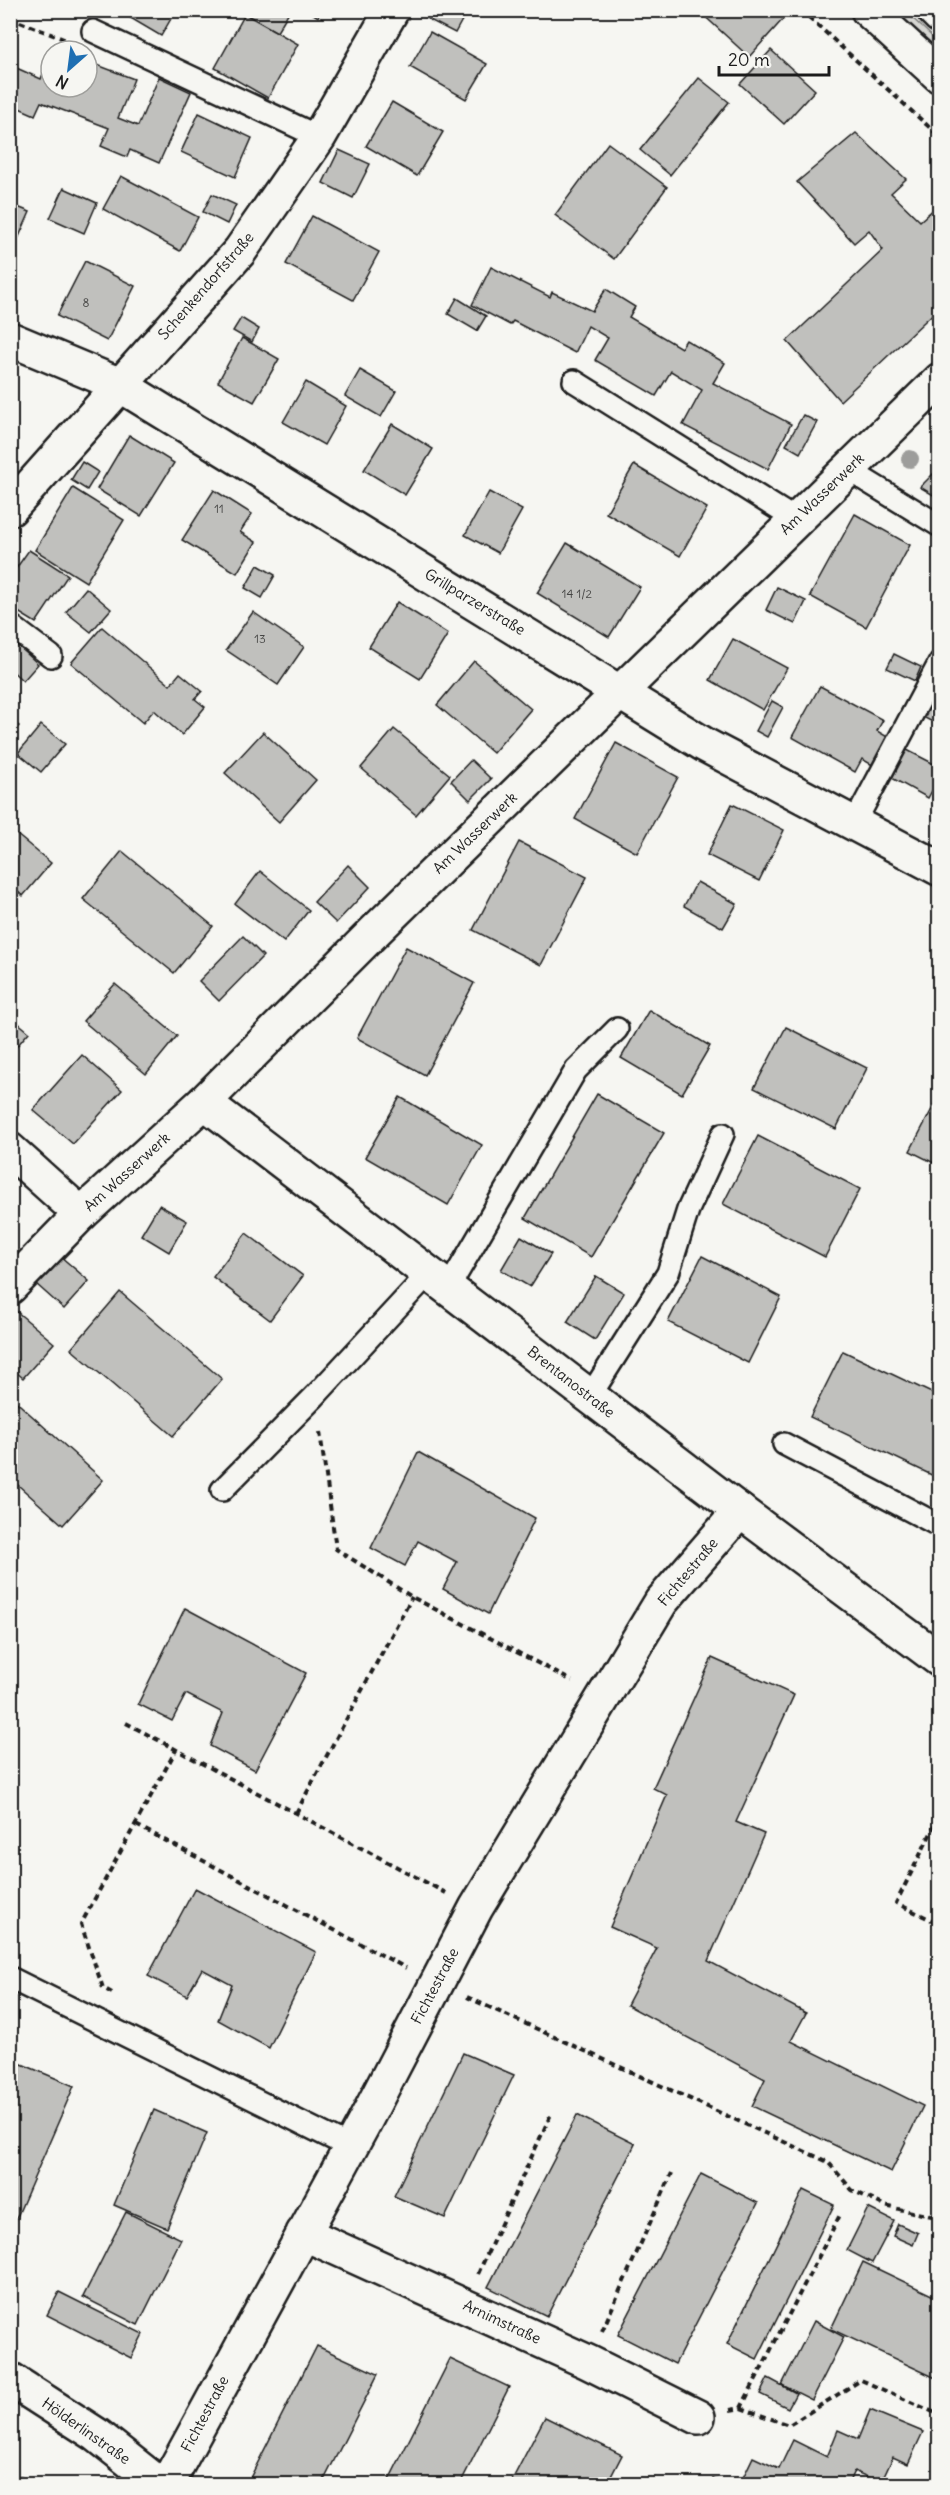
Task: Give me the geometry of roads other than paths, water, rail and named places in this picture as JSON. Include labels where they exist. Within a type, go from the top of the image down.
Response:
[{"type":"street","name":"Schenkendorfstraße","points":[[10,509],[240,251],[319,137],[392,10]]},
{"type":"street","points":[[868,10],[939,76]]},
{"type":"street","points":[[934,10],[939,16]]},
{"type":"street","name":"Grillparzerstraße","points":[[10,339],[120,385],[705,745],[855,822],[939,869]]},
{"type":"street","name":"Am Wasserwerk","points":[[10,1287],[81,1214],[204,1102],[939,380]]},
{"type":"street","name":"Brentanostraße","points":[[204,1102],[939,1660]]},
{"type":"street","points":[[10,1150],[81,1214]]},
{"type":"street","name":"Fichtestraße","points":[[167,2484],[350,2147],[476,1908],[602,1696],[661,1602],[740,1511]]},
{"type":"street","name":"Arnimstraße","points":[[303,2233],[464,2304],[698,2417]]},
{"type":"street","name":"Hölderlinstraße","points":[[10,2379],[97,2435],[159,2484]]},
{"type":"lane","points":[[93,31],[319,137]]},
{"type":"lane","points":[[574,381],[795,520]]},
{"type":"lane","points":[[847,469],[939,526]]},
{"type":"lane","points":[[10,625],[51,657]]},
{"type":"lane","points":[[855,822],[939,662]]},
{"type":"lane","points":[[222,1490],[315,1396],[439,1280],[576,1070],[617,1029]]},
{"type":"lane","points":[[590,1396],[669,1273],[688,1210],[723,1134]]},
{"type":"lane","points":[[784,1444],[939,1526]]},
{"type":"lane","points":[[10,1978],[350,2147]]}]
